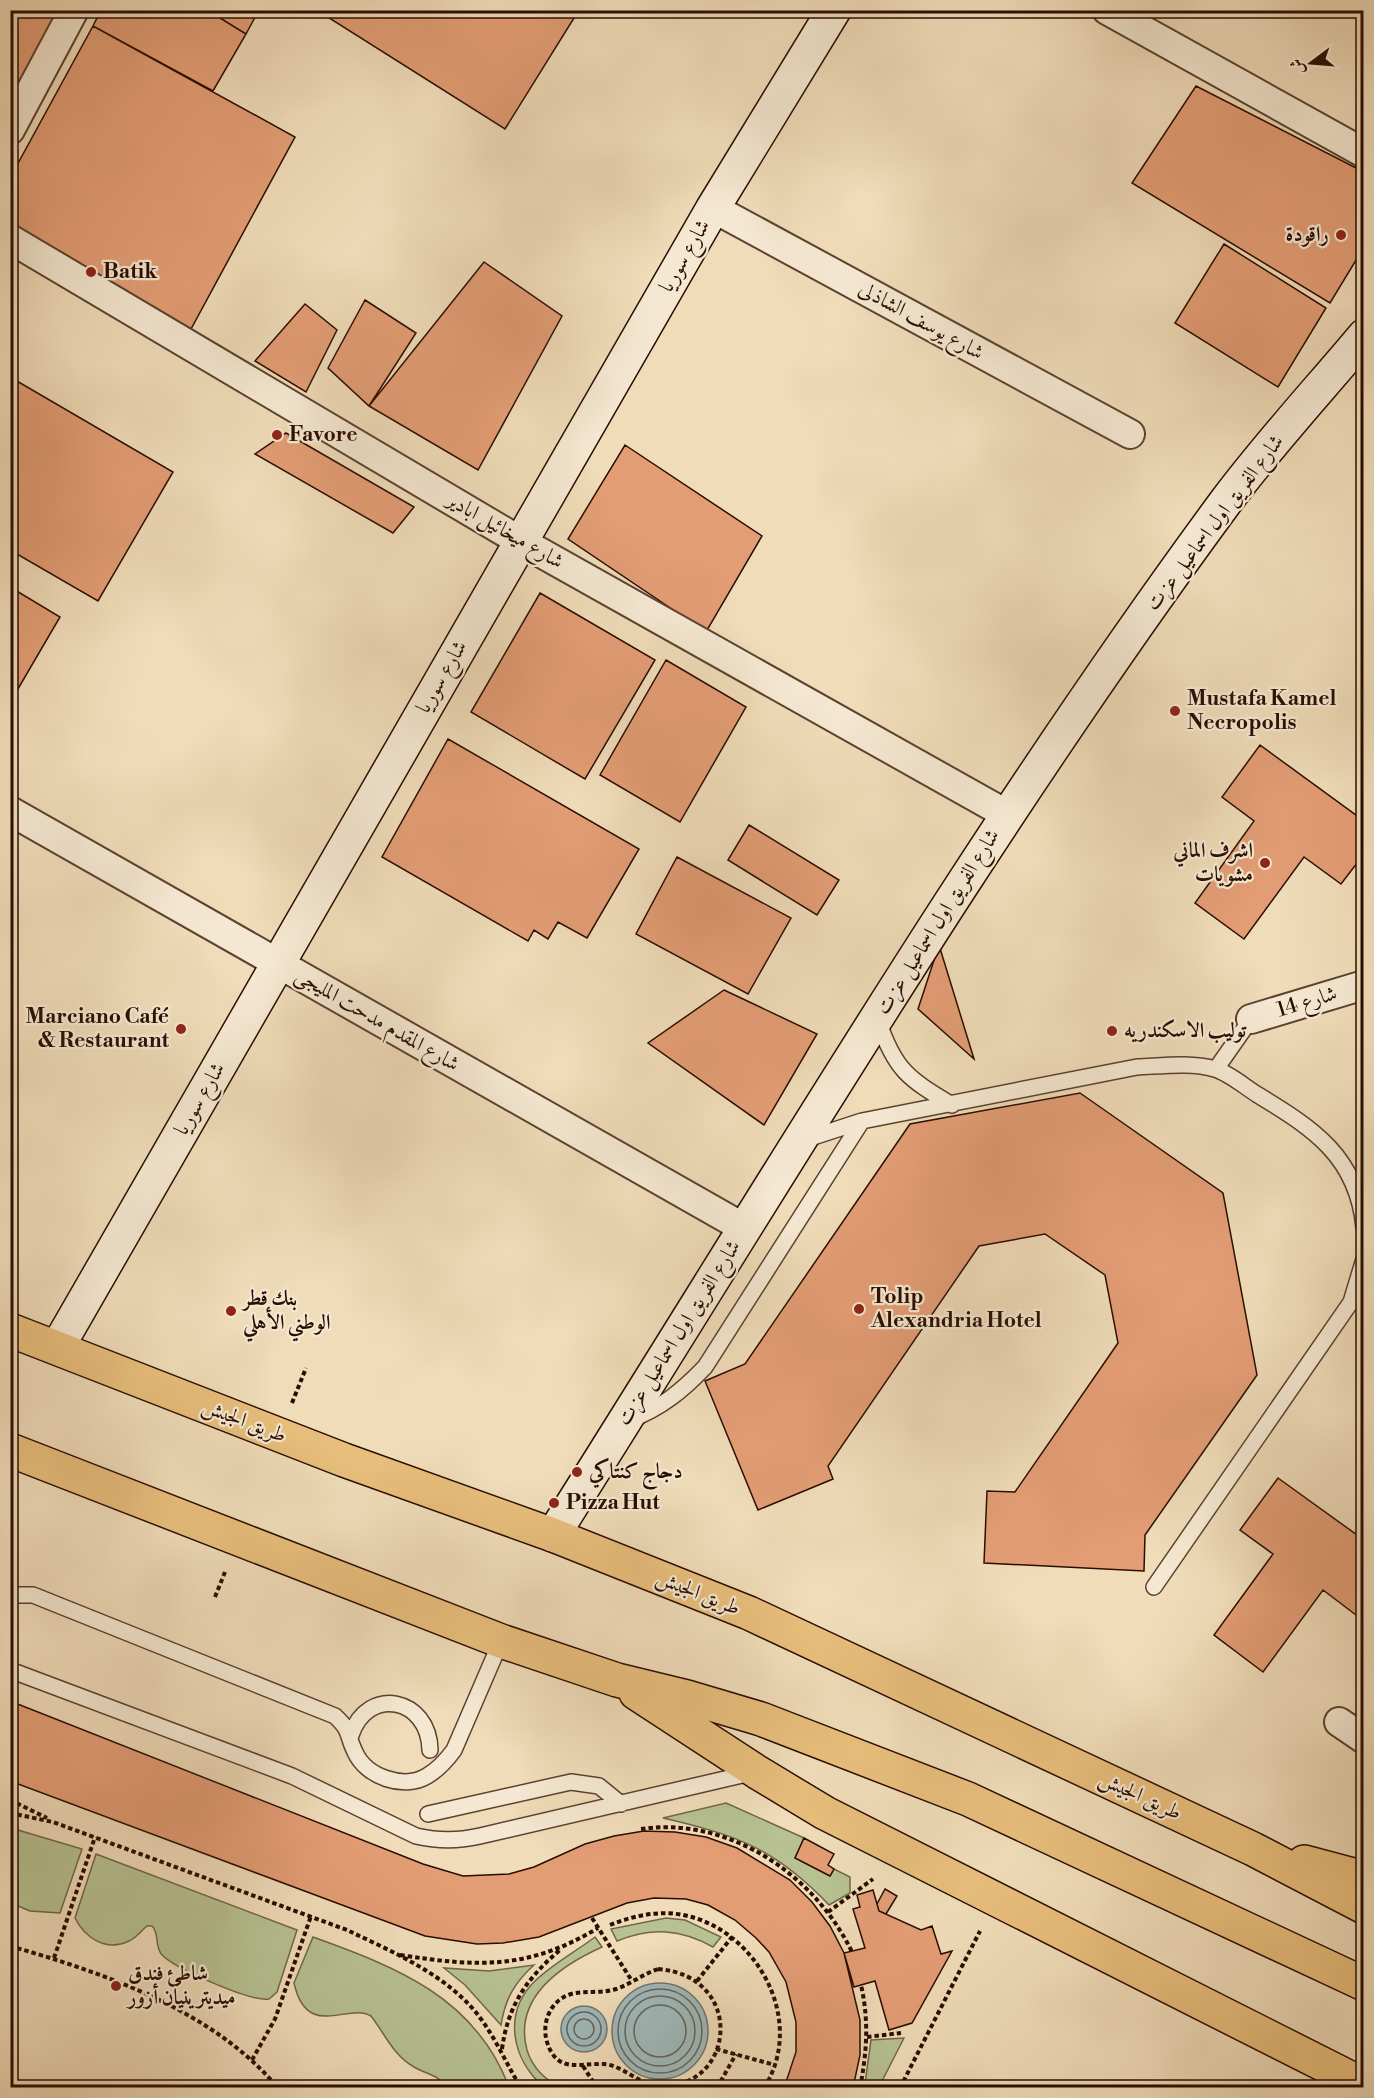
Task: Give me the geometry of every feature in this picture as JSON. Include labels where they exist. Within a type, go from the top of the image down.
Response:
[{"type":"highway","name":"طريق الجيش","points":[[10,1330],[344,1460],[553,1535],[749,1613],[1253,1849],[1364,1907]]},
{"type":"highway","points":[[10,1449],[501,1641],[617,1680],[687,1697],[761,1719],[968,1799],[1364,1984]]},
{"type":"highway","points":[[617,1680],[757,1772],[836,1818],[1364,2085]]},
{"type":"highway","points":[[1253,1849],[1364,1878]]},
{"type":"street","points":[[10,130],[74,10]]},
{"type":"street","name":"شارع سوريا","points":[[57,1348],[713,208],[834,10]]},
{"type":"street","points":[[1107,10],[1364,153]]},
{"type":"street","name":"شارع يوسف الشاذلى","points":[[713,208],[1130,434]]},
{"type":"street","name":"شارع ميخائيل ابادير","points":[[10,239],[520,541],[1006,814]]},
{"type":"street","name":"شارع الفريق اول اسماعيل عزت","points":[[553,1535],[795,1144],[1006,814],[1226,502],[1364,336]]},
{"type":"street","name":"شارع المقدم مدحت المليجى","points":[[10,810],[744,1228]]},
{"type":"street","name":"شارع 14","points":[[1251,1018],[1364,985]]},
{"type":"street","points":[[1339,1722],[1364,1739]]},
{"type":"lane","points":[[877,1018],[884,1040],[910,1080],[952,1105]]},
{"type":"lane","points":[[1216,1069],[1251,1018]]},
{"type":"lane","points":[[795,1144],[862,1121],[1137,1067],[1177,1065],[1216,1069],[1298,1120],[1338,1154],[1361,1200],[1364,1227]]},
{"type":"lane","points":[[622,1423],[663,1405],[682,1392],[705,1367],[862,1121]]},
{"type":"lane","points":[[1154,1587],[1351,1302],[1364,1259]]},
{"type":"lane","points":[[10,1594],[33,1595],[335,1716],[351,1735],[355,1752],[368,1768],[385,1779],[405,1782],[425,1778],[442,1766],[454,1750],[501,1641]]},
{"type":"lane","points":[[10,1670],[292,1776],[416,1836],[437,1841],[459,1841],[757,1772]]},
{"type":"lane","points":[[351,1735],[355,1723],[364,1712],[390,1703],[409,1709],[424,1723],[430,1736],[430,1750]]},
{"type":"lane","points":[[428,1814],[571,1782],[599,1786],[621,1804]]},
{"type":"path","points":[[10,1800],[53,1822],[346,1930],[396,1954],[439,1980],[461,1997],[480,2017],[502,2050],[521,2088]]},
{"type":"path","points":[[10,1814],[53,1822]]},
{"type":"path","points":[[630,1830],[672,1827],[700,1830],[752,1849],[799,1881],[828,1912],[852,1952]]},
{"type":"path","points":[[54,1958],[95,1837]]},
{"type":"path","points":[[828,1912],[873,1879]]},
{"type":"path","points":[[610,1925],[639,1916],[682,1915],[703,1921],[732,1937],[750,1954],[772,1988],[779,2024],[775,2065],[764,2088]]},
{"type":"path","points":[[252,2060],[275,2019],[311,1917]]},
{"type":"path","points":[[591,1918],[632,1981]]},
{"type":"path","points":[[900,2088],[985,1921]]},
{"type":"path","points":[[502,2050],[505,2029],[520,1991],[532,1975],[563,1948],[598,1928]]},
{"type":"path","points":[[697,1981],[732,1937]]},
{"type":"path","points":[[10,1946],[101,1974],[194,2019],[252,2060],[278,2088]]},
{"type":"path","points":[[396,1954],[434,1960],[497,1963],[521,1961],[563,1948]]},
{"type":"path","points":[[658,1969],[673,1970],[697,1981],[711,1995],[718,2009],[721,2024],[717,2049],[706,2067],[680,2086],[644,2084],[609,2065],[573,2067],[562,2062],[553,2053],[545,2031],[546,2019],[551,2008],[570,1994],[606,1992],[658,1969]]},
{"type":"path","points":[[860,2088],[867,2037],[867,2011],[861,1985]]},
{"type":"path","points":[[867,2037],[902,2033]]},
{"type":"path","points":[[717,2049],[775,2065]]},
{"type":"path","points":[[717,2088],[736,2054]]},
{"type":"path","points":[[583,2066],[597,2088]]},
{"type":"green space","points":[[726,1803],[804,1838],[795,1858],[830,1876],[834,1869],[850,1877],[850,1893],[829,1905],[791,1870],[754,1847],[713,1831],[663,1818]]},
{"type":"green space","points":[[11,1828],[82,1849],[60,1913],[30,1911],[11,1903]]},
{"type":"green space","points":[[96,1854],[297,1930],[277,1992],[269,1999],[260,1999],[231,1990],[182,1968],[162,1955],[152,1926],[147,1926],[134,1938],[120,1944],[104,1944],[90,1937],[75,1918]]},
{"type":"green space","points":[[666,1918],[685,1920],[721,1937],[713,1947],[689,1936],[666,1932],[630,1936],[617,1941],[611,1929]]},
{"type":"green space","points":[[313,1937],[374,1960],[403,1974],[454,2008],[476,2030],[494,2056],[509,2087],[446,2087],[436,2077],[414,2067],[400,2056],[371,2016],[351,2013],[329,2016],[308,2011],[300,2000],[294,1983]]},
{"type":"green space","points":[[595,1937],[602,1947],[556,1974],[534,2000],[527,2015],[524,2031],[529,2056],[549,2081],[560,2087],[544,2087],[524,2064],[518,2050],[515,2021],[518,2007],[535,1981]]},
{"type":"green space","points":[[534,1965],[521,1978],[512,1992],[505,2007],[501,2025],[465,1985],[444,1968],[489,1971]]},
{"type":"green space","points":[[904,2038],[881,2083],[865,2084],[871,2040]]},
{"type":"water","points":[[651,1983],[669,1983],[687,1991],[700,2004],[708,2022],[705,2050],[687,2071],[669,2079],[651,2079],[633,2071],[620,2058],[612,2040],[612,2022],[620,2004],[633,1991]]},
{"type":"water","points":[[584,2006],[593,2007],[600,2013],[606,2020],[606,2038],[600,2045],[593,2051],[584,2052],[575,2051],[568,2045],[562,2038],[561,2029],[562,2020],[568,2013],[575,2007]]},
{"type":"building","points":[[10,10],[64,10],[10,98]]},
{"type":"building","points":[[101,10],[207,10],[246,34],[213,91],[93,26]]},
{"type":"building","points":[[207,10],[259,10],[246,34]]},
{"type":"building","points":[[329,10],[579,10],[505,129],[326,16]]},
{"type":"building","points":[[93,26],[295,137],[191,329],[10,229],[10,178]]},
{"type":"building","points":[[1196,86],[1364,172],[1364,247],[1330,303],[1132,183]]},
{"type":"building","points":[[1224,244],[1326,308],[1278,387],[1175,323]]},
{"type":"building","points":[[484,262],[562,316],[478,470],[369,406]]},
{"type":"building","points":[[365,300],[416,333],[369,406],[328,368]]},
{"type":"building","points":[[305,304],[337,330],[306,392],[255,361]]},
{"type":"building","points":[[10,377],[173,472],[98,601],[10,550]]},
{"type":"building","points":[[286,433],[414,507],[393,533],[255,454]]},
{"type":"building","points":[[625,445],[762,536],[706,632],[568,539]]},
{"type":"building","points":[[10,587],[60,617],[15,694],[10,692]]},
{"type":"building","points":[[540,593],[655,660],[585,779],[471,712]]},
{"type":"building","points":[[666,660],[746,707],[680,822],[600,775]]},
{"type":"building","points":[[448,739],[639,849],[587,938],[558,922],[548,939],[534,930],[528,941],[382,857]]},
{"type":"building","points":[[1260,745],[1364,821],[1364,854],[1341,884],[1304,857],[1244,939],[1195,903],[1254,821],[1222,797]]},
{"type":"building","points":[[749,825],[839,880],[817,915],[728,860]]},
{"type":"building","points":[[677,857],[791,918],[748,994],[636,934]]},
{"type":"building","points":[[939,945],[974,1059],[918,1009]]},
{"type":"building","points":[[724,990],[817,1034],[764,1125],[648,1043]]},
{"type":"building","name":"Tolip Alexandria Hotel","points":[[1080,1093],[1223,1193],[1257,1375],[1145,1535],[1144,1571],[984,1563],[987,1491],[1015,1492],[1118,1343],[1105,1275],[1045,1234],[979,1246],[828,1466],[833,1479],[758,1510],[705,1381],[745,1364],[910,1124]]},
{"type":"building","points":[[1278,1478],[1364,1540],[1364,1613],[1360,1618],[1323,1590],[1263,1672],[1214,1635],[1273,1554],[1240,1530]]},
{"type":"building","points":[[10,1701],[423,1864],[463,1876],[509,1874],[534,1867],[585,1844],[644,1831],[675,1832],[706,1837],[737,1848],[790,1880],[812,1902],[830,1926],[844,1953],[860,2020],[860,2055],[853,2088],[784,2088],[796,2052],[796,2022],[786,1982],[769,1952],[756,1938],[735,1920],[708,1905],[686,1899],[654,1898],[627,1903],[539,1937],[503,1943],[477,1944],[425,1936],[10,1781]]},
{"type":"building","points":[[804,1838],[834,1854],[828,1865],[834,1869],[830,1876],[795,1858]]},
{"type":"building","points":[[885,1889],[897,1896],[886,1914],[879,1911],[877,1904]]},
{"type":"building","points":[[873,1890],[879,1911],[921,1930],[932,1926],[941,1954],[952,1951],[912,2023],[889,2030],[875,1981],[854,1987],[844,1953],[865,1948],[853,1909],[860,1907],[857,1895]]},
{"type":"place","name":"راقودة","points":[[1341,235]]},
{"type":"place","name":"Batik","points":[[91,272]]},
{"type":"place","name":"Favore","points":[[277,435]]},
{"type":"place","name":"Mustafa Kamel Necropolis","points":[[1175,711]]},
{"type":"place","name":"اشرف الماني مشويات","points":[[1265,863]]},
{"type":"place","name":"Marciano Café & Restaurant","points":[[181,1029]]},
{"type":"place","name":"توليب الاسكندريه","points":[[1112,1031]]},
{"type":"place","name":"Tolip Alexandria Hotel","points":[[859,1309]]},
{"type":"place","name":"بنك قطر الوطني الأهلي","points":[[231,1311]]},
{"type":"place","name":"دجاج كنتاكي","points":[[577,1472]]},
{"type":"place","name":"Pizza Hut","points":[[554,1503]]},
{"type":"place","name":"شاطئ فندق ميديترينيان أزور","points":[[116,1986]]}]
